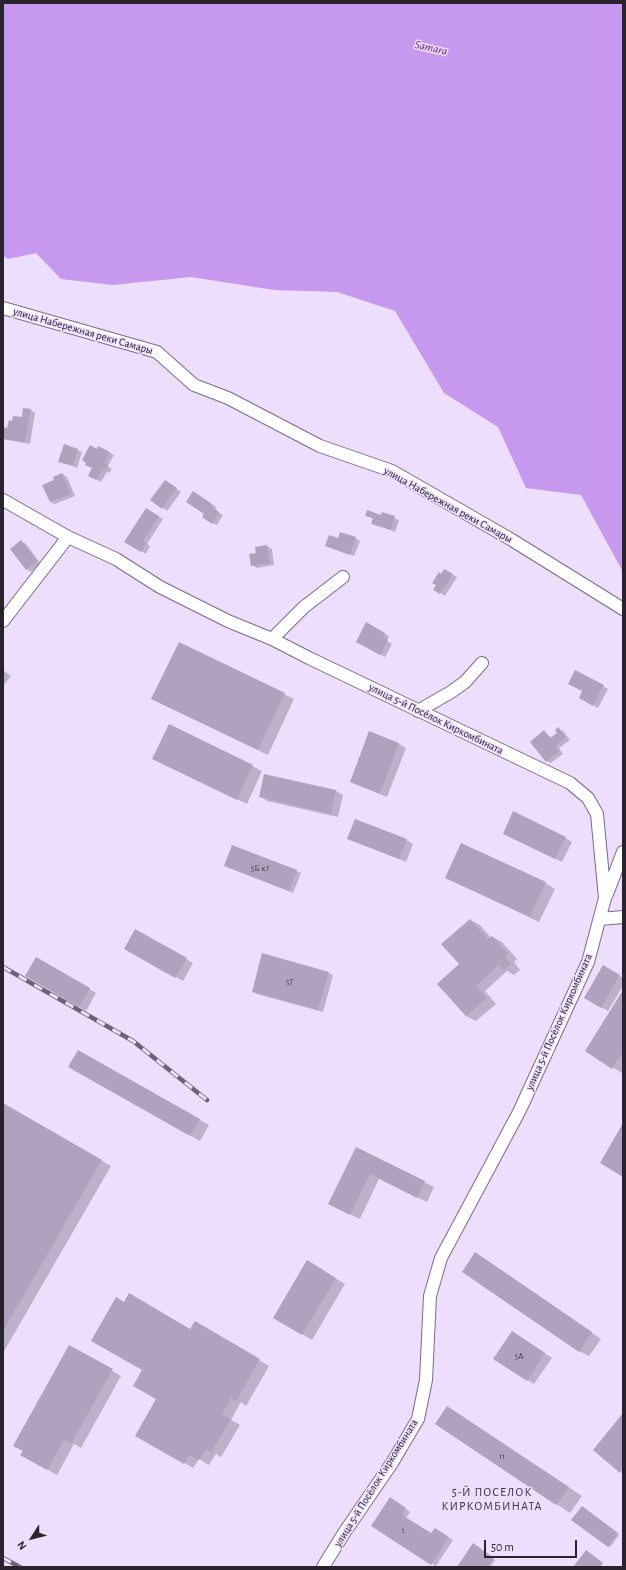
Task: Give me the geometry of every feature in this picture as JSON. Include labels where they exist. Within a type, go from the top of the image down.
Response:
[{"type":"street","name":"улица Набережная реки Самары","points":[[3,308],[157,352],[194,385],[228,398],[320,446],[392,471],[512,540],[623,609]]},
{"type":"street","name":"улица 5-й Посёлок Киркомбината","points":[[3,500],[68,537],[116,559],[160,587],[214,614],[272,639],[308,658],[570,783],[588,798],[598,814],[605,898],[588,962],[522,1105],[441,1258],[430,1296],[426,1380],[418,1419],[392,1463],[344,1533],[323,1567]]},
{"type":"street","points":[[3,621],[68,537]]},
{"type":"street","points":[[272,639],[304,607],[343,577]]},
{"type":"street","points":[[418,711],[465,682],[482,663]]},
{"type":"street","points":[[605,898],[623,852]]},
{"type":"street","points":[[600,919],[623,917]]},
{"type":"water","name":"Samara","points":[[3,3],[623,3],[623,572],[581,495],[526,488],[498,427],[444,393],[395,311],[337,292],[274,290],[191,277],[113,285],[61,279],[36,253],[8,259],[3,256]]},
{"type":"building","points":[[23,408],[31,409],[25,442],[3,439],[3,427],[7,428],[9,420],[12,421],[13,416],[22,417]]},
{"type":"building","points":[[64,444],[78,449],[73,466],[58,462]]},
{"type":"building","points":[[90,445],[97,449],[98,446],[110,452],[104,463],[108,465],[104,472],[102,470],[96,480],[88,476],[92,468],[85,465],[86,463],[82,460]]},
{"type":"building","points":[[62,473],[71,494],[50,502],[42,485],[54,480],[53,477]]},
{"type":"building","points":[[165,480],[177,488],[162,509],[150,500]]},
{"type":"building","points":[[193,491],[212,504],[211,506],[219,512],[212,524],[202,517],[204,514],[186,502]]},
{"type":"building","points":[[146,508],[159,516],[143,541],[146,543],[141,552],[124,542]]},
{"type":"building","points":[[367,510],[381,515],[382,512],[395,516],[391,530],[371,524],[373,518],[365,516]]},
{"type":"building","points":[[340,532],[356,537],[350,555],[325,546],[329,535],[338,538]]},
{"type":"building","points":[[21,540],[37,561],[26,570],[10,549]]},
{"type":"building","points":[[267,545],[270,563],[251,566],[249,554],[256,553],[255,547]]},
{"type":"building","points":[[444,569],[453,574],[440,594],[433,590],[436,585],[432,583],[439,572],[441,574]]},
{"type":"building","points":[[366,622],[385,633],[383,637],[388,640],[380,655],[356,642]]},
{"type":"building","points":[[179,642],[285,693],[258,750],[151,699]]},
{"type":"building","points":[[575,670],[604,685],[593,706],[579,698],[582,691],[568,684]]},
{"type":"building","points":[[169,724],[253,765],[237,800],[152,759]]},
{"type":"building","points":[[558,727],[566,737],[555,746],[559,751],[546,762],[530,742],[544,730],[550,738],[557,733],[555,730]]},
{"type":"building","points":[[369,731],[399,743],[380,794],[350,782]]},
{"type":"building","points":[[264,774],[336,790],[331,814],[259,797]]},
{"type":"building","points":[[513,811],[566,837],[555,859],[503,834]]},
{"type":"building","points":[[355,819],[407,839],[399,859],[347,839]]},
{"type":"building","points":[[461,843],[546,882],[530,917],[445,878]]},
{"type":"building","points":[[232,845],[297,870],[289,891],[224,866]]},
{"type":"building","points":[[470,919],[488,939],[492,936],[508,953],[505,956],[511,964],[504,970],[499,965],[476,986],[487,998],[466,1016],[437,984],[459,964],[441,944]]},
{"type":"building","points":[[135,929],[187,958],[175,978],[124,949]]},
{"type":"building","points":[[262,953],[329,972],[318,1010],[252,992]]},
{"type":"building","points":[[36,957],[90,988],[79,1007],[25,976]]},
{"type":"building","points":[[603,965],[620,975],[601,1008],[584,998]]},
{"type":"building","points":[[623,990],[623,1052],[612,1069],[585,1051]]},
{"type":"building","points":[[78,1050],[200,1119],[190,1136],[68,1067]]},
{"type":"building","points":[[3,1103],[102,1160],[3,1331]]},
{"type":"building","points":[[623,1123],[623,1177],[600,1163]]},
{"type":"building","points":[[356,1147],[425,1181],[417,1198],[370,1174],[350,1215],[328,1204]]},
{"type":"building","points":[[475,1252],[592,1332],[579,1352],[462,1272]]},
{"type":"building","points":[[307,1260],[336,1278],[302,1335],[273,1318]]},
{"type":"building","points":[[129,1293],[190,1329],[195,1321],[260,1359],[236,1401],[231,1398],[222,1414],[231,1419],[211,1452],[206,1449],[199,1460],[189,1455],[184,1464],[135,1436],[156,1399],[133,1386],[142,1370],[91,1341],[116,1297],[124,1302]]},
{"type":"building","points":[[512,1331],[545,1353],[527,1381],[493,1359]]},
{"type":"building","points":[[69,1345],[113,1369],[71,1444],[64,1440],[47,1470],[20,1455],[23,1451],[13,1446]]},
{"type":"building","points":[[447,1406],[569,1487],[556,1505],[435,1424]]},
{"type":"building","points":[[623,1413],[623,1469],[620,1473],[593,1450]]},
{"type":"building","points":[[390,1497],[406,1508],[402,1515],[431,1533],[435,1528],[449,1537],[431,1565],[371,1526]]},
{"type":"building","points":[[582,1506],[618,1533],[608,1547],[571,1520]]},
{"type":"building","points":[[473,1543],[494,1558],[488,1567],[457,1567]]},
{"type":"building","points":[[586,1550],[603,1563],[600,1567],[573,1567]]},
{"type":"railway","points":[[3,967],[133,1041],[207,1100]]},
{"type":"railway","points":[[3,1558],[20,1567]]},
{"type":"district","name":"5-Й ПОСЕЛОК КИРКОМБИНАТА","points":[[492,1499]]}]
